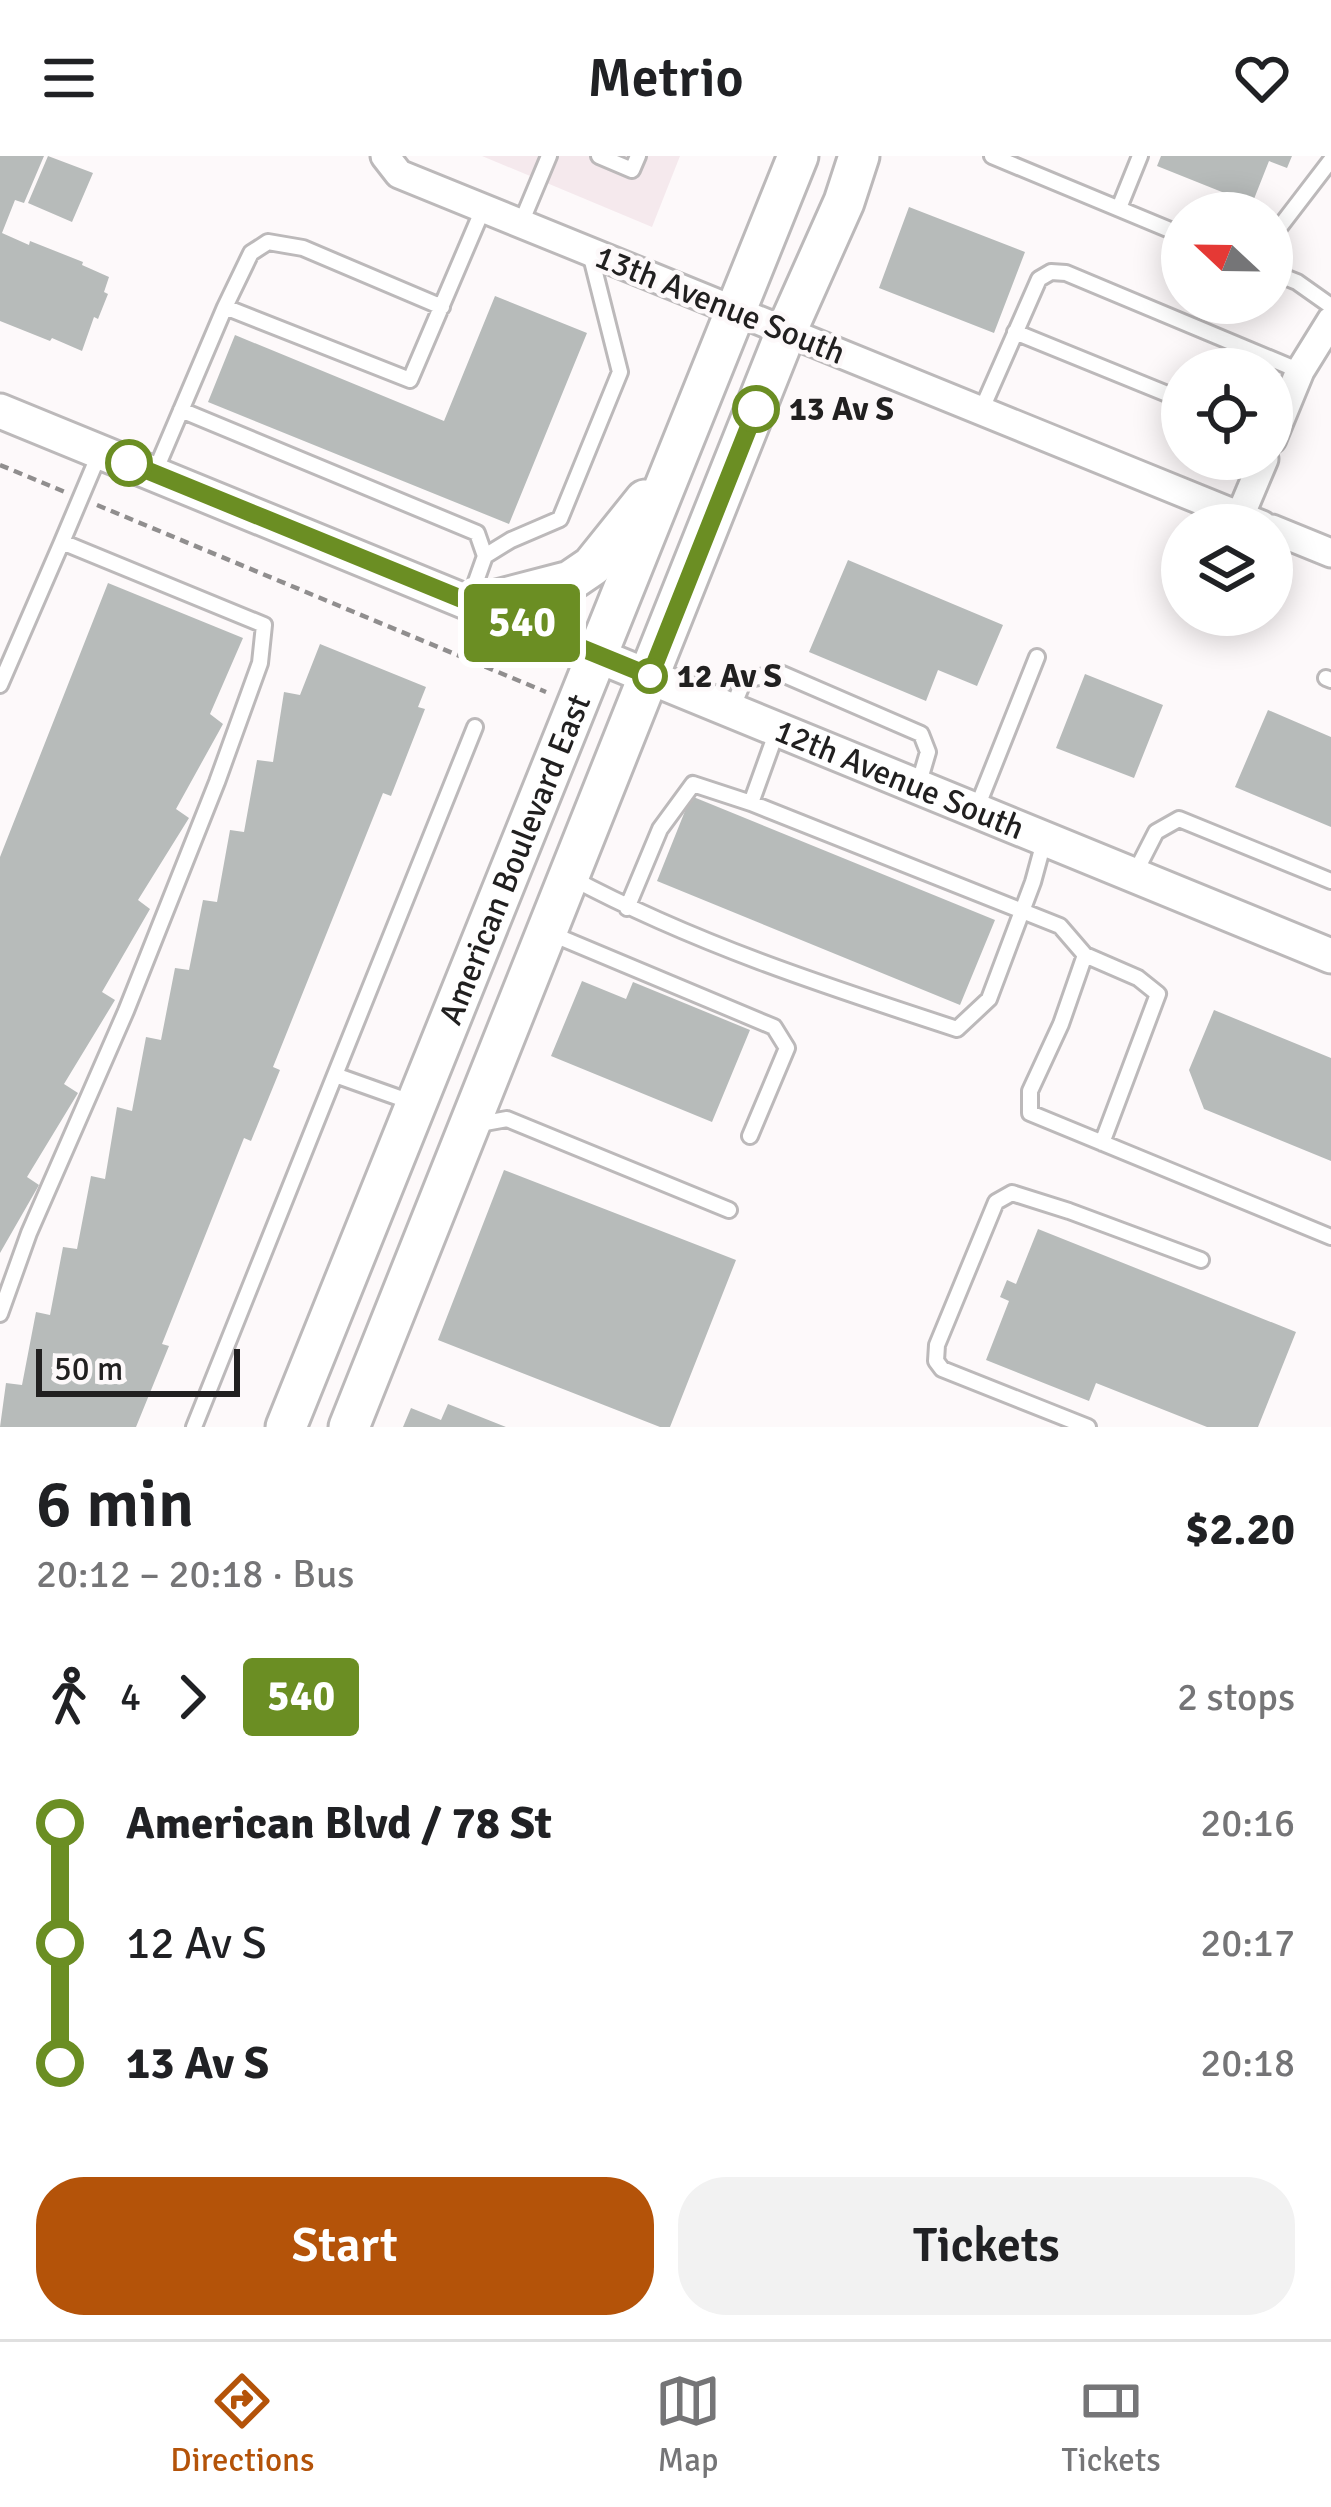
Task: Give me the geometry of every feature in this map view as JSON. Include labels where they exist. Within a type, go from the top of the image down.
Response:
[{"type":"main road","name":"American Boulevard East","points":[[286,1427],[798,156]]},
{"type":"main road","name":"American Boulevard East","points":[[350,1427],[859,156]]},
{"type":"main road","points":[[473,603],[570,581],[592,566],[677,457]]},
{"type":"main road","points":[[416,1104],[469,1126]]},
{"type":"street","name":"13th Avenue South","points":[[386,156],[400,174],[1209,504]]},
{"type":"street","points":[[1293,388],[1331,320]]},
{"type":"street","name":"12th Avenue South","points":[[0,411],[1331,956]]},
{"type":"street","points":[[1293,538],[1331,553]]},
{"type":"lane","points":[[520,224],[549,156]]},
{"type":"lane","points":[[599,156],[632,170],[638,156]]},
{"type":"lane","points":[[992,156],[1161,226]]},
{"type":"lane","points":[[1118,208],[1140,156]]},
{"type":"lane","points":[[1293,210],[1331,160]]},
{"type":"lane","points":[[225,307],[410,380],[483,209]]},
{"type":"lane","points":[[154,474],[251,253],[268,242],[303,248],[442,307]]},
{"type":"lane","points":[[485,556],[560,519],[620,372],[590,253]]},
{"type":"lane","points":[[981,411],[1039,279],[1051,272],[1066,273],[1300,371]]},
{"type":"lane","points":[[1293,280],[1331,306]]},
{"type":"lane","points":[[1015,332],[1161,391]]},
{"type":"lane","points":[[181,410],[477,533],[485,556],[473,603]]},
{"type":"lane","points":[[0,685],[100,452]]},
{"type":"lane","points":[[0,1314],[29,1232],[126,1011],[217,782],[260,663],[264,626],[62,542]]},
{"type":"lane","points":[[976,810],[1037,657]]},
{"type":"lane","points":[[732,709],[744,680],[780,674],[921,734],[928,752],[918,786]]},
{"type":"lane","points":[[194,1427],[475,727]]},
{"type":"lane","points":[[752,802],[778,728]]},
{"type":"lane","points":[[627,908],[659,829],[693,784],[752,802],[1060,926],[1085,956],[1138,978],[1158,994],[1102,1142]]},
{"type":"lane","points":[[1134,874],[1156,832],[1179,819],[1331,881]]},
{"type":"lane","points":[[568,876],[627,908],[804,980],[957,1029],[989,999],[1046,838]]},
{"type":"lane","points":[[547,931],[774,1027],[787,1048],[751,1136]]},
{"type":"lane","points":[[1085,956],[1030,1091],[1030,1113],[1331,1237]]},
{"type":"lane","points":[[335,1075],[416,1104]]},
{"type":"lane","points":[[469,1126],[507,1119],[729,1210]]},
{"type":"lane","points":[[1088,1427],[942,1369],[937,1361],[937,1345],[996,1202],[1012,1192],[1201,1260]]},
{"type":"path","points":[[0,465],[547,692]]},
{"type":"shaded area","points":[[482,156],[680,156],[652,227]]},
{"type":"building","points":[[0,156],[44,156],[24,203],[15,200],[2,233],[83,262],[109,277],[104,292],[108,294],[82,351],[0,321]]},
{"type":"building","points":[[48,156],[93,173],[72,222],[28,203]]},
{"type":"building","points":[[1161,156],[1292,156],[1287,168],[1269,161],[1257,192],[1222,192],[1157,166]]},
{"type":"building","points":[[909,207],[1025,252],[994,333],[879,288]]},
{"type":"building","points":[[495,296],[587,333],[509,524],[208,402],[235,335],[444,421]]},
{"type":"building","points":[[848,560],[1003,625],[977,686],[938,670],[926,701],[809,652]]},
{"type":"building","points":[[108,583],[243,638],[210,714],[223,724],[176,809],[189,818],[138,900],[150,909],[102,992],[115,1000],[64,1084],[78,1093],[27,1177],[39,1185],[0,1253],[0,857]]},
{"type":"building","points":[[320,644],[426,687],[418,707],[425,709],[391,796],[383,793],[273,1067],[280,1070],[251,1141],[244,1138],[162,1344],[169,1346],[136,1427],[0,1427],[6,1383],[22,1385],[36,1312],[50,1315],[63,1247],[77,1249],[91,1176],[105,1179],[117,1107],[132,1111],[146,1037],[161,1040],[175,968],[189,970],[203,900],[217,902],[230,830],[244,832],[257,760],[273,762],[284,692],[300,695]]},
{"type":"building","points":[[1085,674],[1163,705],[1134,778],[1056,748]]},
{"type":"building","points":[[1268,710],[1331,737],[1331,827],[1235,787]]},
{"type":"building","points":[[691,796],[995,920],[960,1005],[657,881]]},
{"type":"building","points":[[582,981],[626,999],[633,982],[750,1030],[712,1122],[551,1056]]},
{"type":"building","points":[[1214,1010],[1331,1058],[1331,1161],[1204,1109],[1189,1070]]},
{"type":"building","points":[[504,1170],[736,1260],[670,1427],[438,1340]]},
{"type":"building","points":[[1038,1229],[1296,1332],[1258,1427],[1207,1427],[1096,1383],[1089,1401],[986,1360],[1009,1301],[1000,1297],[1007,1280],[1016,1284]]},
{"type":"building","points":[[448,1404],[506,1427],[403,1427],[411,1408],[441,1420]]},
{"type":"bus line","name":"540","points":[[129,463],[650,676],[756,409]]},
{"type":"place","name":"13 Av S","points":[[756,409]]},
{"type":"place","name":"12 Av S","points":[[650,676]]}]
